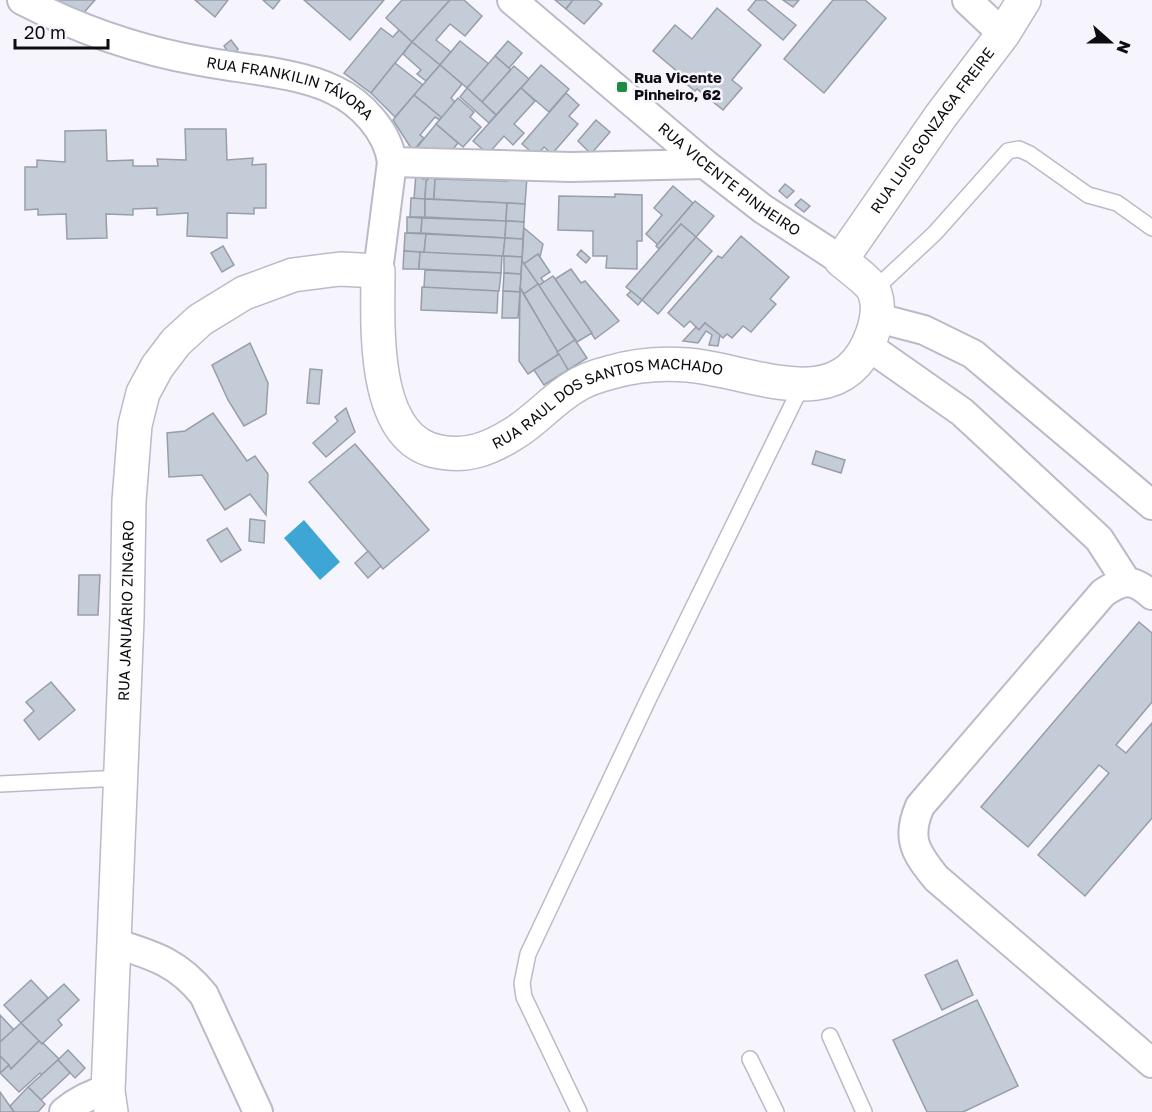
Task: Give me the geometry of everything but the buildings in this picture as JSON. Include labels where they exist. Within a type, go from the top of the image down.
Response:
[{"type":"street","name":"RUA FRANKILIN TÁVORA","points":[[22,0],[55,17],[113,39],[197,61],[309,80],[336,90],[366,112],[390,148],[392,162],[378,271]]},
{"type":"street","name":"RUA VICENTE PINHEIRO","points":[[512,0],[705,164],[763,209],[841,260]]},
{"type":"street","points":[[967,0],[1003,34]]},
{"type":"street","name":"RUA LUIS GONZAGA FREIRE","points":[[841,260],[940,117],[1003,34],[1024,0]]},
{"type":"street","points":[[392,162],[571,167],[705,164]]},
{"type":"street","points":[[841,260],[873,318],[962,412],[1099,539],[1126,581]]},
{"type":"street","name":"RUA JANUÁRIO ZINGARO","points":[[110,1101],[129,501],[135,425],[143,393],[157,367],[177,342],[200,320],[243,293],[293,275],[340,269],[378,271]]},
{"type":"street","name":"RUA RAUL DOS SANTOS MACHADO","points":[[378,271],[378,328],[383,376],[390,408],[401,429],[417,444],[434,451],[464,454],[486,450],[515,433],[574,387],[611,372],[650,365],[688,365],[784,384],[802,385],[834,380],[855,365],[873,318]]},
{"type":"street","points":[[873,318],[924,330],[973,354],[1152,505]]},
{"type":"street","points":[[1152,595],[1137,584],[1126,581],[1102,593],[920,806],[913,822],[913,842],[920,859],[936,878],[1152,1063]]},
{"type":"street","points":[[114,943],[175,966],[191,979],[204,995],[258,1112]]},
{"type":"street","points":[[64,1112],[74,1103],[89,1095],[110,1101]]},
{"type":"lane","points":[[873,318],[935,233],[1008,151],[1019,149],[1030,154],[1088,195],[1117,203],[1152,228]]},
{"type":"lane","points":[[579,1112],[524,997],[522,983],[528,954],[648,700],[802,385]]},
{"type":"lane","points":[[0,784],[121,778]]},
{"type":"lane","points":[[830,1036],[864,1112]]},
{"type":"lane","points":[[750,1059],[776,1112]]},
{"type":"water","points":[[304,520],[340,562],[320,580],[284,538]]},
{"type":"place","name":"Rua Vicente Pinheiro, 62","points":[[622,87]]}]
